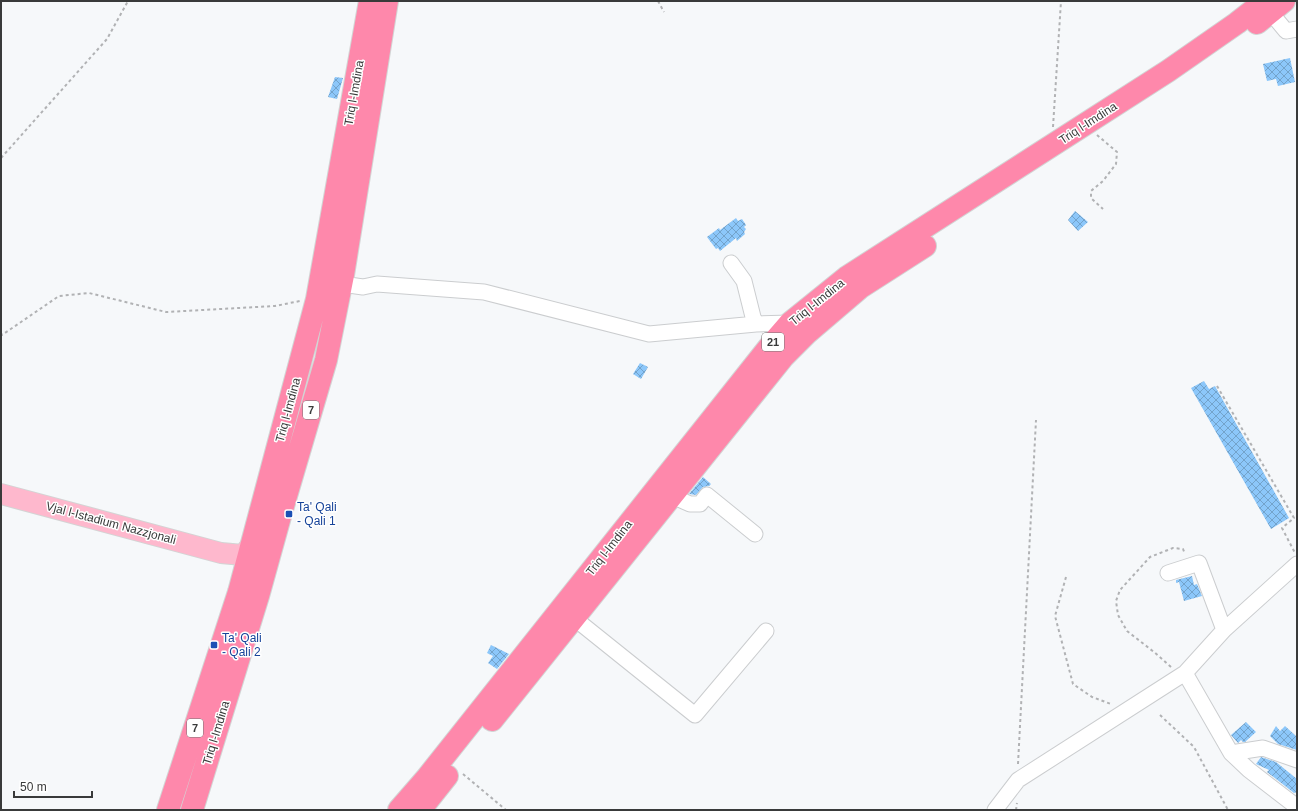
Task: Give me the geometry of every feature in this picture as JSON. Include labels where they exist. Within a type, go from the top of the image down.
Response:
[{"type":"highway","name":"Triq l-Imdina","points":[[168,810],[239,592],[317,299],[370,1]]},
{"type":"highway","name":"Triq l-Imdina","points":[[192,810],[258,596],[326,360],[343,275],[387,1]]},
{"type":"highway","name":"Triq l-Imdina","points":[[399,810],[426,779],[765,352],[790,323],[848,277],[1168,71],[1237,23],[1273,5]]},
{"type":"highway","name":"Triq l-Imdina","points":[[420,810],[783,357],[806,334],[861,287],[1178,82],[1273,5]]},
{"type":"main road","name":"Vjal l-Istadium Nazzjonali","points":[[1,494],[221,553]]},
{"type":"main road","points":[[221,553],[243,555],[253,543]]},
{"type":"main road","points":[[221,553],[238,566],[242,578]]},
{"type":"street","points":[[1273,5],[1286,31],[1297,29]]},
{"type":"street","points":[[731,263],[744,281],[756,324]]},
{"type":"street","points":[[343,275],[350,285],[363,287],[377,284],[484,292],[649,334],[756,324],[790,323]]},
{"type":"street","points":[[672,496],[690,504],[700,504],[707,495],[755,534]]},
{"type":"street","points":[[995,810],[1018,780],[1183,675],[1224,630],[1297,560]]},
{"type":"street","points":[[1168,573],[1199,563],[1224,630]]},
{"type":"street","points":[[574,618],[695,715],[766,631]]},
{"type":"street","points":[[1183,675],[1231,753],[1249,770],[1297,807]]},
{"type":"street","points":[[1231,753],[1263,748],[1297,760]]},
{"type":"path","points":[[1,158],[107,39],[128,1]]},
{"type":"path","points":[[658,1],[664,12]]},
{"type":"path","points":[[1053,146],[1060,1]]},
{"type":"path","points":[[1096,134],[1117,152],[1116,164],[1103,181],[1091,191],[1091,198],[1103,209]]},
{"type":"path","points":[[1,333],[2,335],[59,296],[89,293],[166,312],[275,306],[317,299]]},
{"type":"path","points":[[1217,386],[1294,518],[1282,528],[1297,560]]},
{"type":"path","points":[[1018,780],[1036,420]]},
{"type":"path","points":[[1183,675],[1126,632],[1118,615],[1116,601],[1120,590],[1150,557],[1173,548],[1183,549],[1189,566]]},
{"type":"path","points":[[1066,577],[1055,616],[1072,684],[1092,697],[1111,704],[1106,724]]},
{"type":"path","points":[[1160,715],[1194,747],[1228,810]]},
{"type":"path","points":[[454,767],[506,810]]},
{"type":"building","points":[[1290,58],[1295,82],[1278,86],[1276,79],[1267,81],[1263,64]]},
{"type":"building","points":[[335,77],[343,78],[337,99],[328,97]]},
{"type":"building","points":[[1075,211],[1088,222],[1078,231],[1068,220]]},
{"type":"building","points":[[736,218],[738,221],[742,219],[746,225],[744,227],[746,229],[744,232],[745,234],[737,241],[736,238],[720,251],[718,248],[716,249],[707,237],[719,228],[720,230]]},
{"type":"building","points":[[640,363],[648,367],[641,379],[633,374]]},
{"type":"building","points":[[1204,381],[1209,389],[1215,386],[1289,518],[1271,529],[1191,388]]},
{"type":"building","points":[[703,477],[711,484],[703,487],[696,495],[689,494]]},
{"type":"building","points":[[1192,576],[1194,585],[1197,584],[1202,596],[1184,601],[1179,582],[1176,583],[1176,580]]},
{"type":"building","points":[[491,645],[509,654],[497,669],[488,663],[493,656],[487,653]]},
{"type":"building","points":[[1246,722],[1256,732],[1245,742],[1241,740],[1238,743],[1231,735]]},
{"type":"building","points":[[1276,726],[1280,731],[1285,726],[1297,737],[1297,750],[1278,744],[1270,736]]},
{"type":"building","points":[[1261,757],[1276,762],[1297,779],[1297,792],[1294,793],[1267,772],[1269,770],[1256,764]]},
{"type":"place","name":"Ta' Qali - Qali 1","points":[[289,514]]},
{"type":"place","name":"Ta' Qali - Qali 2","points":[[214,645]]}]
